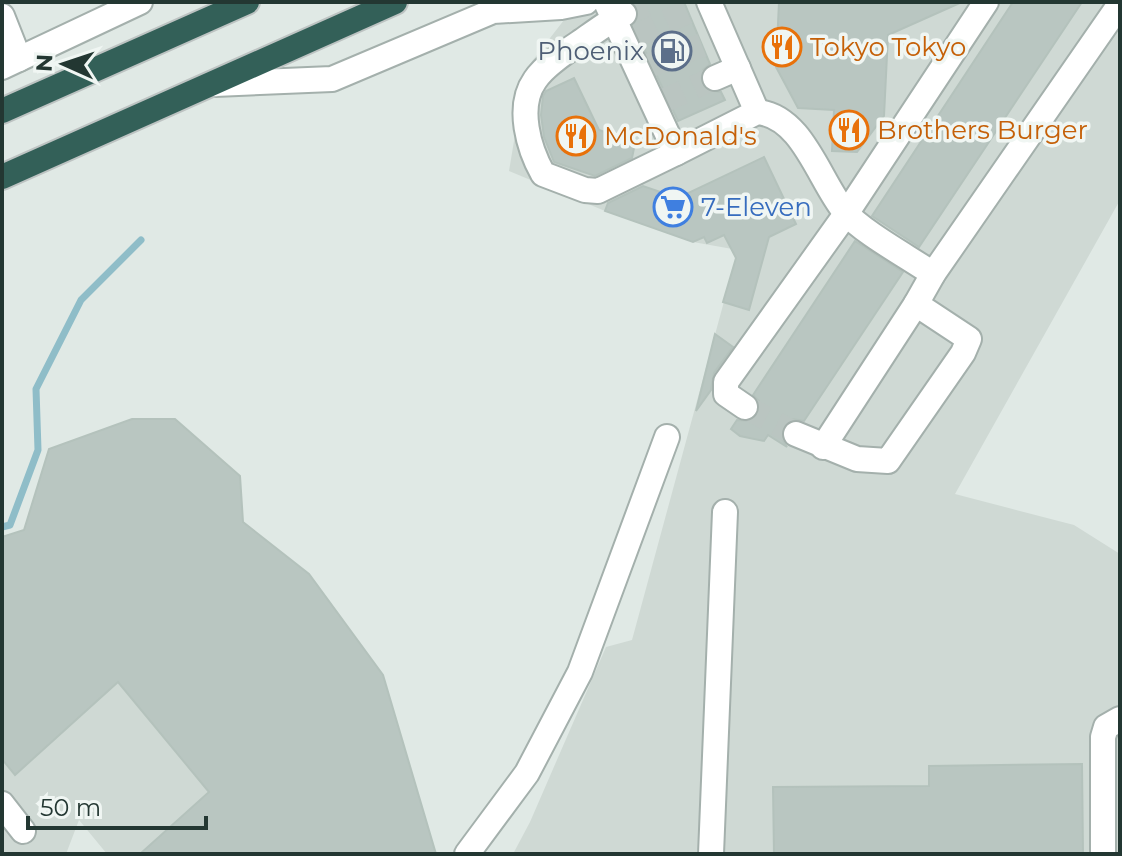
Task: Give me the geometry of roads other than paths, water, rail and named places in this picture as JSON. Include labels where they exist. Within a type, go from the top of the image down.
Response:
[{"type":"highway","points":[[2,111],[247,2]]},
{"type":"highway","points":[[2,177],[395,2]]},
{"type":"street","points":[[2,16],[10,63],[140,2]]},
{"type":"street","points":[[215,84],[332,79],[493,11],[561,7],[586,2]]},
{"type":"street","points":[[745,407],[726,394],[726,382],[846,214],[986,2]]},
{"type":"street","points":[[823,447],[933,274],[1120,4]]},
{"type":"street","points":[[701,5],[713,41],[738,68],[757,112]]},
{"type":"street","points":[[676,153],[658,103],[615,12],[534,81],[526,112],[528,142],[543,174],[570,186],[598,191],[676,153],[757,112],[782,119],[846,214],[933,274]]},
{"type":"street","points":[[715,78],[738,68]]},
{"type":"street","points":[[796,434],[857,459],[887,462],[963,353],[969,339],[916,304]]},
{"type":"street","points":[[467,854],[527,773],[580,672],[667,437]]},
{"type":"street","points":[[711,854],[725,512]]},
{"type":"street","points":[[1103,854],[1103,737],[1106,727],[1120,719]]},
{"type":"street","points":[[2,804],[23,831]]},
{"type":"waterway","points":[[2,527],[10,525],[38,450],[36,389],[81,300],[141,240]]},
{"type":"tunnel","points":[[624,14],[652,2]]},
{"type":"tunnel","points":[[634,37],[687,12]]},
{"type":"tunnel","points":[[646,67],[702,45]]},
{"type":"tunnel","points":[[661,102],[715,78]]},
{"type":"tunnel","points":[[745,407],[796,434]]},
{"type":"place","name":"Tokyo Tokyo","points":[[782,47]]},
{"type":"place","name":"Phoenix","points":[[672,51]]},
{"type":"place","name":"Brothers Burger","points":[[849,130]]},
{"type":"place","name":"McDonald's","points":[[576,136]]},
{"type":"place","name":"7-Eleven","points":[[673,207]]}]
